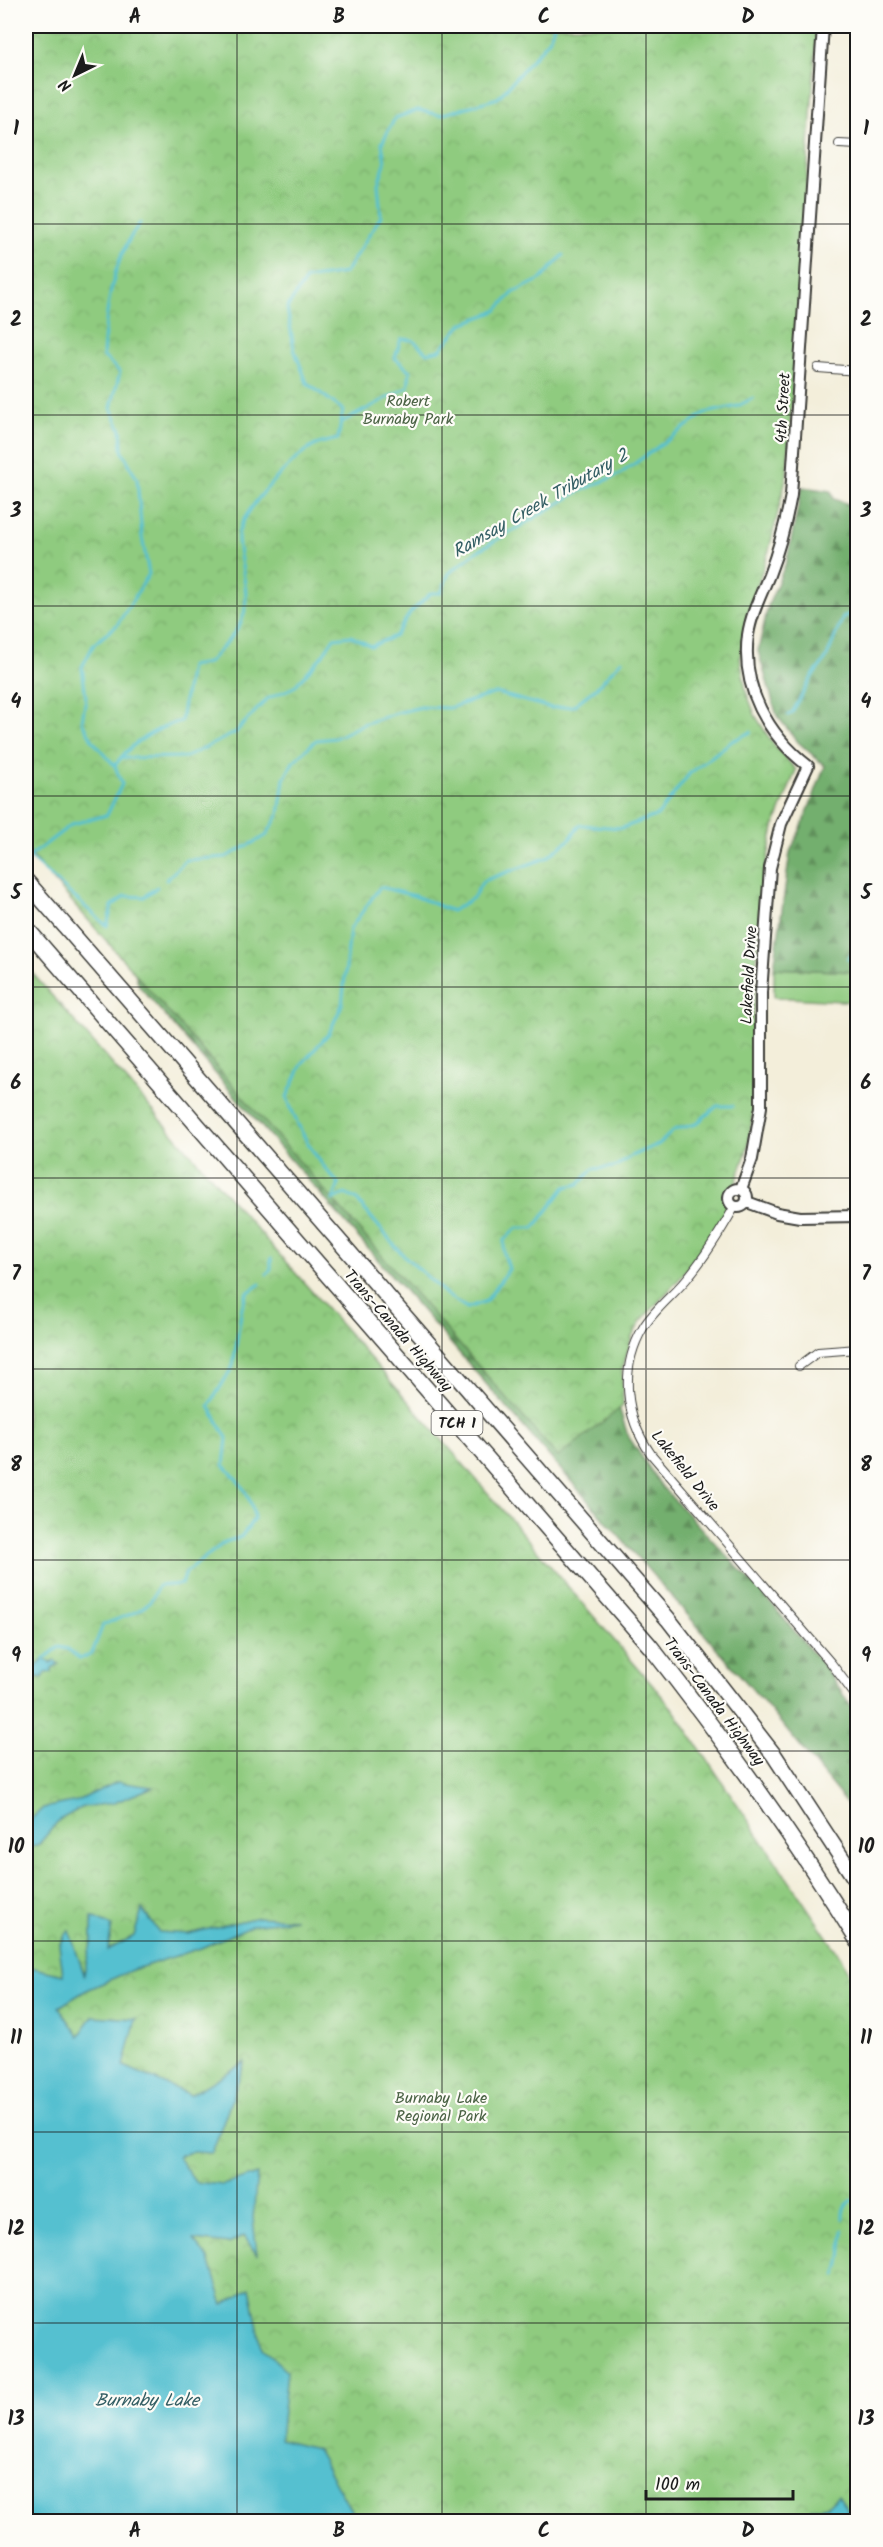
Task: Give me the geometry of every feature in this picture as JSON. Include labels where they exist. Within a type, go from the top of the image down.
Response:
[{"type":"highway","name":"Trans-Canada Highway","points":[[26,880],[668,1619],[774,1755],[858,1883]]},
{"type":"highway","name":"Trans-Canada Highway","points":[[26,928],[650,1646],[721,1736],[783,1823],[858,1941]]},
{"type":"street","name":"4th Street","points":[[808,766],[776,738],[761,712],[750,680],[747,647],[751,621],[777,551],[791,495],[823,26]]},
{"type":"street","points":[[839,144],[858,146]]},
{"type":"street","points":[[818,368],[858,371]]},
{"type":"street","name":"Lakefield Drive","points":[[741,1189],[752,1159],[761,1107],[761,993],[770,868],[781,824],[808,766]]},
{"type":"street","points":[[741,1189],[747,1194],[747,1202],[743,1206],[735,1206],[729,1200],[729,1195],[733,1190],[741,1189]]},
{"type":"street","points":[[747,1202],[789,1216],[812,1218],[858,1216]]},
{"type":"street","name":"Lakefield Drive","points":[[735,1206],[700,1262],[643,1328],[628,1370],[631,1411],[638,1433],[656,1461],[831,1663],[858,1699]]},
{"type":"street","points":[[799,1366],[818,1352],[858,1349]]},
{"type":"green space","name":"Robert Burnaby Park","points":[[26,26],[817,26],[787,474],[769,550],[746,620],[740,657],[746,691],[755,715],[771,741],[796,770],[774,827],[761,890],[753,1020],[756,1089],[748,1147],[736,1183],[727,1195],[725,1211],[715,1229],[681,1277],[641,1321],[632,1337],[622,1370],[623,1406],[558,1457],[26,849]]},
{"type":"green space","points":[[802,487],[831,491],[834,499],[851,505],[857,500],[857,972],[774,968],[790,852],[825,766],[798,742],[777,716],[758,651],[768,606],[787,560]]},
{"type":"green space","points":[[131,960],[620,1351],[615,1394],[628,1436],[662,1487],[765,1596],[823,1665],[857,1715],[857,1816],[767,1706],[139,986]]},
{"type":"green space","name":"Burnaby Lake Regional Park","points":[[26,966],[457,1457],[673,1709],[840,1956],[858,1994],[857,2521],[26,2521]]},
{"type":"green space","points":[[774,968],[857,972],[857,1002],[774,997]]},
{"type":"water","points":[[44,1659],[50,1663],[55,1661],[59,1664],[52,1668],[52,1672],[45,1673],[43,1678],[32,1676],[26,1680],[26,1670],[35,1668]]},
{"type":"water","points":[[117,1782],[153,1787],[114,1803],[83,1807],[59,1820],[39,1844],[26,1849],[26,1824],[43,1808],[77,1801]]},
{"type":"water","name":"Burnaby Lake","points":[[142,1909],[159,1932],[188,1934],[258,1917],[296,1919],[253,1925],[201,1948],[132,1970],[85,1991],[59,2007],[79,2036],[93,2016],[136,2019],[124,2066],[190,2095],[245,2062],[212,2153],[191,2152],[177,2156],[195,2182],[223,2185],[257,2174],[253,2218],[257,2255],[244,2236],[229,2244],[193,2240],[209,2259],[223,2305],[250,2288],[262,2348],[287,2371],[280,2440],[316,2449],[357,2521],[26,2521],[26,1966],[63,1975],[59,1945],[69,1930],[84,1974],[92,1939],[92,1917],[112,1926],[108,1950],[134,1936]]},
{"type":"water","points":[[838,2495],[852,2516],[847,2521],[815,2521],[811,2508],[827,2505]]},
{"type":"waterway","points":[[157,887],[144,897],[125,896],[112,906],[107,926],[29,857],[72,824],[107,815],[122,784],[115,766],[120,758],[144,738],[181,721],[190,666],[208,663],[233,634],[244,614],[246,592],[238,538],[247,515],[269,486],[295,460],[316,445],[338,439],[343,410],[307,383],[294,349],[287,308],[306,279],[345,273],[381,216],[378,184],[385,163],[382,143],[395,118],[418,110],[440,115],[498,98],[549,40],[554,26]]},
{"type":"waterway","points":[[115,766],[93,741],[82,721],[86,698],[82,667],[94,644],[117,625],[149,574],[142,537],[137,479],[122,450],[121,430],[111,408],[120,372],[103,356],[108,304],[116,270],[122,253],[140,223]]},
{"type":"waterway","points":[[342,422],[408,387],[410,371],[395,358],[401,339],[413,340],[427,353],[440,350],[462,324],[496,311],[513,293],[541,279],[563,255]]},
{"type":"waterway","name":"Ramsay Creek Tributary 2","points":[[121,758],[186,757],[235,733],[267,699],[294,687],[322,656],[334,638],[351,636],[371,646],[395,636],[410,613],[431,593],[441,593],[449,573],[476,552],[580,491],[620,474],[705,413],[738,406],[753,398]]},
{"type":"waterway","points":[[788,715],[792,713],[812,677],[826,659],[843,617],[858,610]]},
{"type":"waterway","points":[[166,880],[186,860],[226,857],[266,836],[279,814],[284,779],[293,762],[316,740],[335,738],[363,724],[396,713],[421,707],[449,708],[496,693],[551,708],[573,706],[596,688],[622,660]]},
{"type":"waterway","points":[[333,1200],[339,1184],[308,1144],[287,1097],[302,1064],[329,1033],[342,1005],[350,929],[380,887],[415,896],[452,911],[473,898],[483,881],[546,858],[569,840],[580,825],[622,828],[658,815],[690,773],[732,741],[751,732]]},
{"type":"waterway","points":[[848,959],[858,949]]},
{"type":"waterway","points":[[334,1199],[345,1194],[356,1199],[399,1251],[448,1296],[467,1308],[486,1301],[509,1269],[504,1253],[504,1240],[517,1228],[534,1228],[565,1187],[579,1184],[593,1169],[615,1167],[631,1156],[659,1144],[674,1130],[696,1124],[717,1106],[733,1106]]},
{"type":"waterway","points":[[267,1274],[271,1269],[271,1258]]},
{"type":"waterway","points":[[44,1659],[59,1647],[68,1649],[80,1659],[92,1653],[103,1625],[143,1608],[158,1586],[182,1584],[186,1572],[225,1542],[241,1537],[254,1519],[251,1503],[244,1490],[224,1465],[227,1438],[209,1406],[233,1366],[242,1307],[247,1293],[260,1284]]},
{"type":"waterway","points":[[843,2219],[846,2206],[858,2197]]},
{"type":"waterway","points":[[836,2276],[842,2253],[843,2230]]}]
